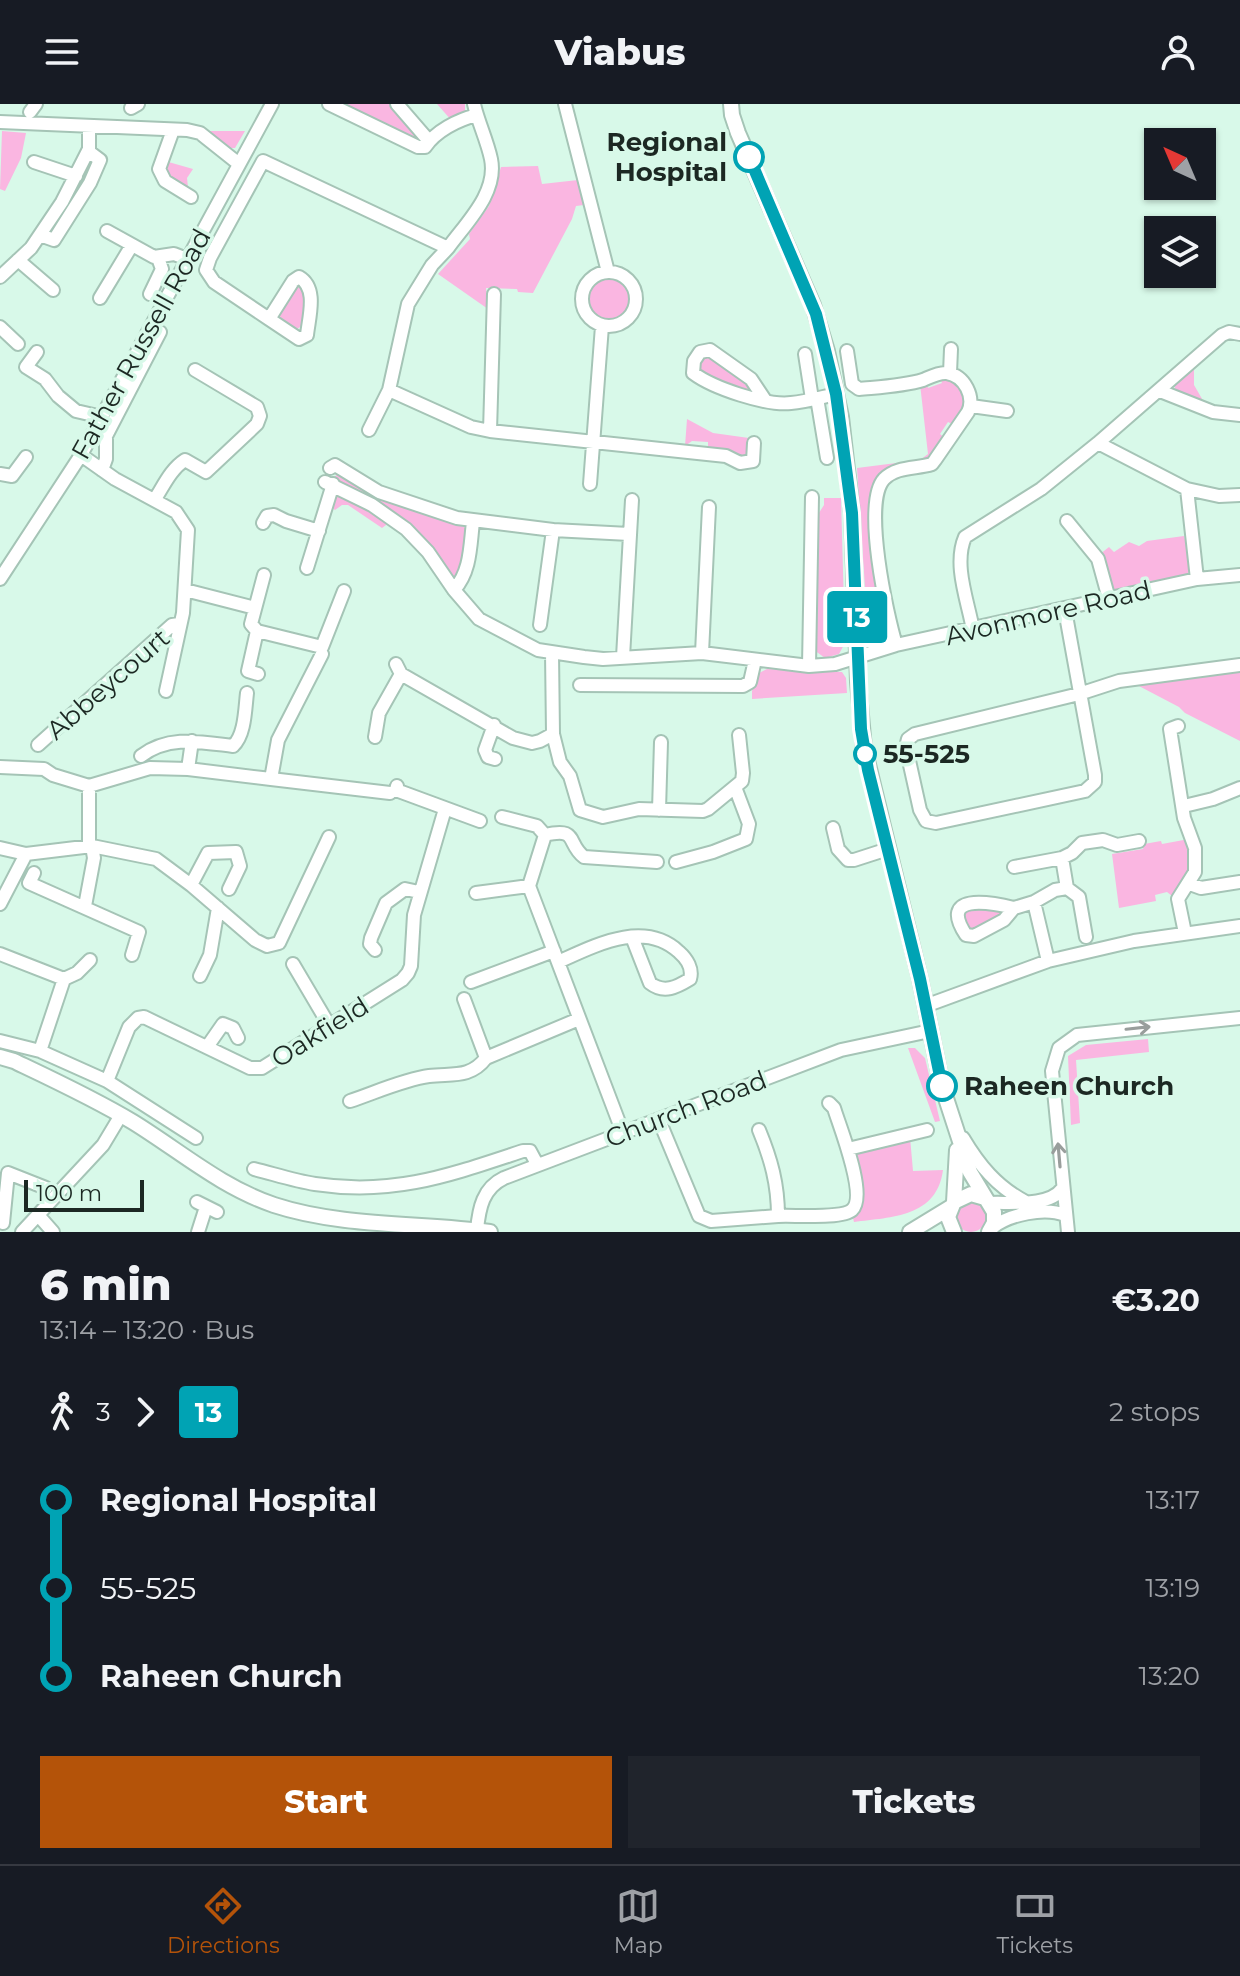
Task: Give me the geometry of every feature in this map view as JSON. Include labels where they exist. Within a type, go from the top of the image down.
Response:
[{"type":"main road","points":[[729,108],[816,314],[836,394],[852,513],[864,748],[935,1060],[957,1138],[970,1172],[994,1216],[990,1230]]},
{"type":"main road","points":[[0,1057],[28,1067],[121,1115],[213,1177],[276,1206],[336,1217],[484,1231]]},
{"type":"main road","points":[[954,1232],[948,1221],[958,1174],[957,1138]]},
{"type":"main road","points":[[910,1232],[971,1194],[987,1200]]},
{"type":"street","name":"Father Russell Road","points":[[0,579],[81,455],[272,104]]},
{"type":"street","points":[[329,104],[418,147],[425,147],[429,141],[475,110],[492,161],[490,182],[482,203],[432,265],[408,304],[389,390],[369,430]]},
{"type":"street","points":[[397,104],[429,141]]},
{"type":"street","points":[[565,104],[608,272]]},
{"type":"street","points":[[0,122],[200,133],[239,164]]},
{"type":"street","points":[[0,277],[31,248],[76,176],[88,151],[89,126]]},
{"type":"street","points":[[173,130],[159,169],[165,181],[191,197]]},
{"type":"street","points":[[40,235],[54,240],[90,183],[100,160],[88,151]]},
{"type":"street","points":[[269,319],[293,281],[299,277],[308,282],[311,289],[307,335],[299,339],[269,319],[214,282],[206,270],[263,161],[448,248]]},
{"type":"street","points":[[34,162],[76,176]]},
{"type":"street","points":[[107,231],[158,258],[174,254],[187,259]]},
{"type":"street","points":[[100,298],[132,245]]},
{"type":"street","points":[[150,294],[162,269],[158,258]]},
{"type":"street","points":[[18,260],[53,290]]},
{"type":"street","points":[[608,272],[621,274],[631,282],[636,295],[634,310],[626,320],[602,326],[585,310],[582,297],[587,284],[596,275],[608,272]]},
{"type":"street","points":[[490,431],[494,294]]},
{"type":"street","points":[[590,484],[602,326]]},
{"type":"street","points":[[0,327],[18,344]]},
{"type":"street","points":[[102,470],[106,459],[106,436],[160,332]]},
{"type":"street","points":[[973,630],[960,562],[965,537],[1041,489],[1160,391],[1222,335],[1229,332],[1240,334]]},
{"type":"street","points":[[950,373],[951,349]]},
{"type":"street","points":[[765,400],[751,379],[710,350],[700,352],[694,361],[691,368],[697,376],[723,389],[765,400],[791,403],[836,394]]},
{"type":"street","points":[[847,351],[852,384],[859,389],[910,383],[950,373],[970,393],[971,406],[932,464],[899,469],[884,479],[877,493],[879,573],[896,645]]},
{"type":"street","points":[[37,352],[26,367],[45,379],[58,396],[76,411],[102,417]]},
{"type":"street","points":[[805,354],[827,458]]},
{"type":"street","points":[[155,499],[180,462],[185,460],[206,472],[257,424],[260,416],[257,407],[195,370]]},
{"type":"street","points":[[389,390],[471,427],[490,431],[726,456],[740,463],[750,463],[754,458],[754,443]]},
{"type":"street","points":[[1160,391],[1213,412],[1240,415]]},
{"type":"street","points":[[971,406],[1007,411]]},
{"type":"street","points":[[1098,443],[1187,489],[1219,496],[1240,495]]},
{"type":"street","name":"Abbeycourt","points":[[81,455],[176,512],[188,530],[183,613],[166,691]]},
{"type":"street","points":[[0,474],[12,476],[26,457]]},
{"type":"street","points":[[330,468],[335,465],[379,492],[473,522],[629,534]]},
{"type":"street","name":"Avonmore Road","points":[[319,531],[329,483],[372,505],[406,529],[428,552],[479,619],[538,650],[603,659],[702,653],[809,666],[835,664],[896,645],[1197,579],[1240,575]]},
{"type":"street","points":[[1187,489],[1197,579]]},
{"type":"street","points":[[809,666],[812,497]]},
{"type":"street","points":[[623,657],[632,500]]},
{"type":"street","points":[[702,653],[709,507]]},
{"type":"street","points":[[263,523],[267,516],[274,515],[319,531],[307,568]]},
{"type":"street","points":[[1067,521],[1098,559],[1109,599]]},
{"type":"street","points":[[454,590],[467,568],[473,522]]},
{"type":"street","points":[[540,625],[553,530]]},
{"type":"street","points":[[264,575],[251,624],[257,631],[322,647],[344,591]]},
{"type":"street","points":[[185,590],[255,608]]},
{"type":"street","points":[[1065,610],[1079,694],[1095,775],[1095,782],[1085,791],[930,823],[920,810],[906,747],[908,739],[915,734],[1079,694],[1119,681],[1240,665]]},
{"type":"street","name":"Abbeycourt","points":[[29,769],[34,750],[172,625],[179,624]]},
{"type":"street","points":[[257,631],[248,671],[258,674]]},
{"type":"street","points":[[552,653],[553,734],[560,762],[570,776],[580,810],[603,817],[624,811],[703,811],[742,781],[739,735]]},
{"type":"street","points":[[271,779],[278,740],[322,654]]},
{"type":"street","points":[[580,685],[743,686],[750,682],[755,660]]},
{"type":"street","points":[[375,737],[379,713],[399,669],[453,706],[523,742],[540,741],[553,734]]},
{"type":"street","points":[[286,691],[300,699]]},
{"type":"street","points":[[141,756],[149,750],[182,740],[233,746],[247,693]]},
{"type":"street","points":[[244,711],[259,714]]},
{"type":"street","points":[[494,725],[485,750],[488,757],[495,759]]},
{"type":"street","points":[[1178,726],[1170,729],[1184,818],[1195,848],[1195,872],[1178,899],[1185,933]]},
{"type":"street","points":[[188,769],[192,741]]},
{"type":"street","points":[[659,810],[661,742]]},
{"type":"street","points":[[165,744],[169,759]]},
{"type":"street","points":[[0,767],[44,769],[53,775],[89,786],[150,768],[396,790],[480,821]]},
{"type":"street","points":[[85,906],[94,858],[89,842],[89,786]]},
{"type":"street","points":[[676,862],[746,839],[749,824],[735,787]]},
{"type":"street","points":[[1184,806],[1240,788]]},
{"type":"street","points":[[381,808],[390,791]]},
{"type":"street","name":"Oakfield","points":[[107,1081],[129,1027],[138,1018],[144,1017],[250,1068],[262,1068],[408,973],[419,892],[445,809]]},
{"type":"street","points":[[502,817],[537,826],[545,835]]},
{"type":"street","points":[[833,828],[838,849],[848,860],[888,849]]},
{"type":"street","points":[[545,835],[567,833],[572,837],[578,853],[584,857],[657,862]]},
{"type":"street","points":[[545,835],[529,886],[623,1133]]},
{"type":"street","points":[[0,848],[26,854],[92,846],[156,859],[255,940],[267,946],[279,943],[329,837]]},
{"type":"street","points":[[1014,867],[1062,858],[1082,843],[1103,840],[1117,845],[1139,841]]},
{"type":"street","points":[[191,885],[208,853],[236,852],[240,866],[229,889]]},
{"type":"street","points":[[0,904],[26,854]]},
{"type":"street","points":[[1062,858],[1079,897],[1086,937]]},
{"type":"street","points":[[34,873],[29,883],[139,932],[132,955]]},
{"type":"street","points":[[1014,908],[1034,902],[1070,880]]},
{"type":"street","points":[[1190,884],[1201,888],[1240,882]]},
{"type":"street","points":[[476,893],[529,886]]},
{"type":"street","points":[[375,950],[370,944],[371,938],[386,903],[405,889],[419,892]]},
{"type":"street","points":[[1034,902],[1048,961]]},
{"type":"street","points":[[200,976],[210,955],[218,908]]},
{"type":"street","points":[[925,1006],[1048,961],[1134,941],[1240,926]]},
{"type":"street","points":[[471,982],[616,937],[632,937],[659,941],[674,947],[685,957],[692,971],[690,979],[666,989],[654,986],[650,983],[632,937]]},
{"type":"street","points":[[0,954],[64,979],[77,973],[90,960]]},
{"type":"street","points":[[293,964],[329,1025]]},
{"type":"street","points":[[40,1051],[64,979]]},
{"type":"street","points":[[464,999],[486,1058]]},
{"type":"street","points":[[1068,1232],[1052,1071],[1055,1055],[1063,1043],[1077,1035],[1091,1033],[1240,1018]]},
{"type":"street","points":[[350,1101],[429,1076],[447,1076],[475,1069],[486,1058],[579,1019]]},
{"type":"street","points":[[207,1047],[223,1024],[233,1028],[238,1038]]},
{"type":"street","name":"Church Road","points":[[484,1231],[480,1208],[489,1188],[504,1178],[841,1050],[930,1031]]},
{"type":"street","points":[[0,1041],[40,1051],[107,1081],[196,1138]]},
{"type":"street","points":[[659,1120],[699,1216],[711,1221],[840,1214],[852,1210],[856,1184],[848,1149],[834,1108],[829,1103]]},
{"type":"street","points":[[22,1232],[103,1145],[121,1115]]},
{"type":"street","points":[[951,1118],[973,1156],[996,1183],[1026,1202]]},
{"type":"street","points":[[759,1130],[773,1164],[778,1216]]},
{"type":"street","points":[[848,1149],[927,1130]]},
{"type":"street","points":[[254,1169],[313,1184],[382,1188],[433,1180],[523,1151],[530,1151],[537,1164]]},
{"type":"street","points":[[3,1223],[4,1172],[46,1188]]},
{"type":"street","points":[[987,1200],[1026,1202],[1054,1198],[1062,1189]]},
{"type":"street","points":[[198,1232],[207,1207]]},
{"type":"street","points":[[990,1230],[1006,1219],[1042,1212],[1065,1215]]},
{"type":"street","points":[[38,1215],[53,1232]]},
{"type":"shaded area","points":[[341,104],[394,104],[422,141],[420,143]]},
{"type":"shaded area","points":[[437,104],[465,104],[465,111],[452,121]]},
{"type":"shaded area","points":[[2,131],[26,133],[21,158],[5,191],[0,189]]},
{"type":"shaded area","points":[[207,131],[245,131],[235,148],[230,148]]},
{"type":"shaded area","points":[[165,161],[193,169],[187,178],[188,187],[183,189],[172,180]]},
{"type":"shaded area","points":[[538,166],[542,184],[578,180],[584,205],[576,206],[533,293],[486,288],[488,309],[438,274],[470,239],[469,234],[489,206],[501,167]]},
{"type":"shaded area","points":[[609,277],[625,283],[631,299],[625,315],[609,321],[593,315],[587,299],[593,283]]},
{"type":"shaded area","points":[[298,285],[306,291],[304,324],[296,330],[278,319],[277,314]]},
{"type":"shaded area","points":[[707,354],[750,382],[752,392],[728,387],[696,371],[696,361]]},
{"type":"shaded area","points":[[1194,366],[1194,385],[1205,404],[1176,392],[1174,384]]},
{"type":"shaded area","points":[[946,376],[963,388],[966,408],[954,425],[948,422],[940,434],[946,439],[932,459],[881,476],[876,584],[889,639],[877,642],[868,632],[857,468],[920,460],[928,454],[920,384],[926,382],[928,388],[942,383],[940,378]]},
{"type":"shaded area","points":[[687,419],[713,433],[749,438],[749,455],[746,458],[708,451],[708,442],[692,441],[685,446]]},
{"type":"shaded area","points":[[339,473],[466,528],[463,572],[456,578],[451,576],[366,497],[332,479]]},
{"type":"shaded area","points":[[341,493],[385,519],[386,525],[382,528],[348,505],[335,510],[331,507],[332,502]]},
{"type":"shaded area","points":[[824,498],[841,498],[845,643],[839,654],[825,658],[814,650],[817,516],[824,505]]},
{"type":"shaded area","points":[[1184,536],[1191,562],[1186,576],[1115,591],[1111,589],[1099,555],[1109,547],[1114,552],[1129,542],[1139,546],[1147,541]]},
{"type":"shaded area","points":[[767,669],[842,672],[846,678],[847,693],[752,699],[759,673]]},
{"type":"shaded area","points":[[1240,671],[1240,741],[1137,685]]},
{"type":"shaded area","points":[[1189,839],[1193,867],[1177,892],[1172,896],[1167,892],[1155,895],[1156,901],[1119,908],[1112,854],[1143,849],[1144,844]]},
{"type":"shaded area","points":[[973,906],[1006,912],[968,933],[962,910]]},
{"type":"shaded area","points":[[1148,1039],[1149,1052],[1076,1060],[1080,1123],[1071,1125],[1068,1056],[1086,1045]]},
{"type":"shaded area","points":[[908,1048],[915,1048],[925,1058],[940,1121],[935,1122]]},
{"type":"shaded area","points":[[910,1137],[913,1171],[943,1170],[932,1197],[910,1212],[854,1222],[857,1213],[857,1154],[861,1150]]},
{"type":"shaded area","points":[[971,1202],[982,1206],[986,1217],[982,1228],[971,1232],[960,1228],[956,1217],[960,1206]]},
{"type":"bus line","name":"13","points":[[749,157],[816,314],[836,394],[852,513],[861,729],[942,1086]]},
{"type":"place","name":"Regional Hospital","points":[[749,157]]},
{"type":"place","name":"55-525","points":[[865,754]]},
{"type":"place","name":"Raheen Church","points":[[942,1086]]}]
